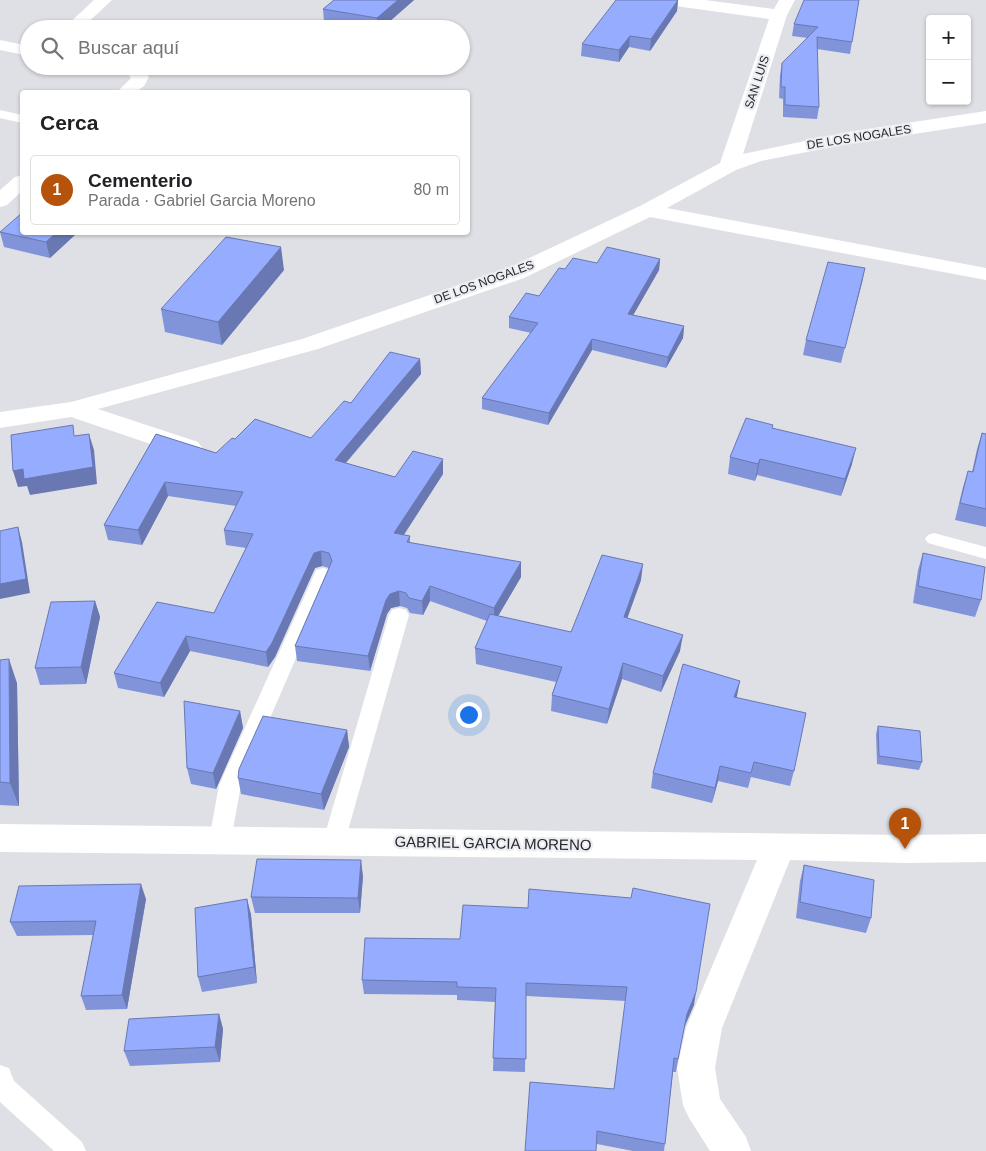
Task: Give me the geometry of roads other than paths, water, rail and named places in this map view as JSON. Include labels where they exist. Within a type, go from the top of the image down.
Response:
[{"type":"street","points":[[81,20],[104,0]]},
{"type":"street","points":[[668,0],[783,8]]},
{"type":"street","name":"SAN LUIS","points":[[729,166],[783,8]]},
{"type":"street","points":[[0,45],[20,49]]},
{"type":"street","points":[[128,90],[138,82],[140,77],[138,75]]},
{"type":"street","name":"DE LOS NOGALES","points":[[0,420],[72,409],[310,344],[507,276],[647,210],[729,166],[756,156],[986,117]]},
{"type":"street","points":[[0,201],[20,183]]},
{"type":"street","points":[[647,210],[986,274]]},
{"type":"street","points":[[72,409],[212,455]]},
{"type":"street","name":"GABRIEL GARCIA MORENO","points":[[0,838],[905,849],[986,848]]},
{"type":"street","points":[[732,1151],[702,1105],[696,1068],[704,1028],[779,846]]},
{"type":"lane","points":[[0,114],[20,119]]},
{"type":"lane","points":[[934,539],[986,553]]},
{"type":"lane","points":[[220,840],[230,785],[323,576]]},
{"type":"lane","points":[[334,841],[400,615]]},
{"type":"lane","points":[[0,1077],[4,1089],[73,1151]]},
{"type":"place","name":"Cementerio","points":[[905,849]]}]
